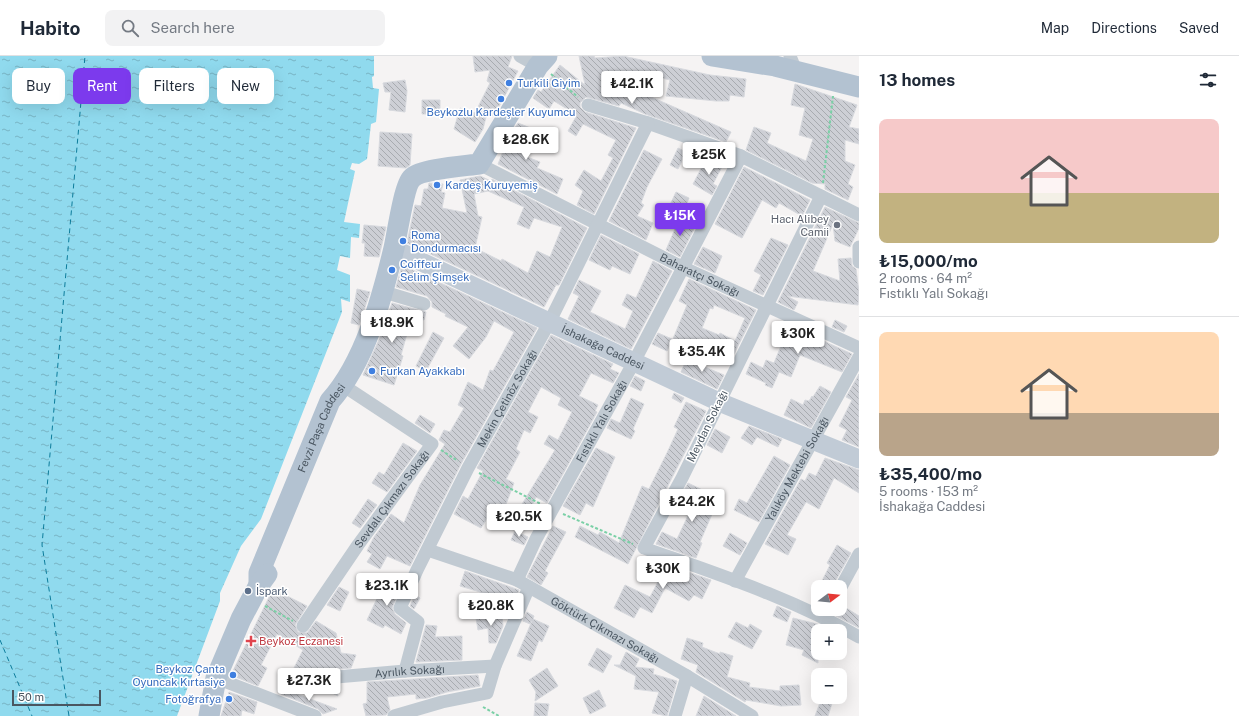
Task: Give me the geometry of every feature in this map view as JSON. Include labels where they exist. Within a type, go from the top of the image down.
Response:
[{"type":"main road","points":[[712,56],[775,66],[793,64],[834,81],[859,87]]},
{"type":"main road","points":[[479,164],[544,60]]},
{"type":"main road","name":"Fevzi Paşa Caddesi","points":[[209,716],[216,678],[255,592],[266,577],[337,411],[344,386],[368,337],[394,249],[408,183],[411,178],[419,173],[479,164]]},
{"type":"street","points":[[520,56],[544,60]]},
{"type":"street","points":[[588,105],[648,123],[742,156],[859,215]]},
{"type":"street","name":"Mekin Çetinöz Sokağı","points":[[405,671],[418,622],[400,608],[416,570],[428,550],[468,468],[549,323],[596,224],[648,123]]},
{"type":"street","name":"Fıstıklı Yalı Sokağı","points":[[517,580],[536,539],[634,362],[742,156]]},
{"type":"street","name":"Baharatçı Sokağı","points":[[479,164],[684,268],[859,348]]},
{"type":"street","name":"Meydan Sokağı","points":[[644,548],[682,478],[821,196]]},
{"type":"street","points":[[859,247],[859,262]]},
{"type":"street","name":"İshakağa Caddesi","points":[[394,249],[719,402],[859,459]]},
{"type":"street","points":[[381,291],[424,304]]},
{"type":"street","name":"Yalıköy Mektebi Sokağı","points":[[735,581],[814,441],[859,357]]},
{"type":"street","points":[[344,386],[432,444]]},
{"type":"street","name":"Sevdalı Çıkmazı Sokağı","points":[[303,626],[358,545],[432,444]]},
{"type":"street","points":[[644,548],[811,607]]},
{"type":"street","name":"Göktürk Çıkmazı Sokağı","points":[[428,550],[517,580],[687,676],[752,716]]},
{"type":"street","points":[[845,580],[859,554]]},
{"type":"street","points":[[394,716],[442,702],[487,693],[495,666],[529,587]]},
{"type":"street","points":[[831,616],[859,637]]},
{"type":"street","name":"Ayrılık Sokağı","points":[[325,678],[405,671],[495,666]]},
{"type":"street","points":[[675,716],[687,676]]},
{"type":"street","points":[[216,678],[314,716]]},
{"type":"street","points":[[439,716],[442,702]]},
{"type":"path","points":[[544,60],[588,105]]},
{"type":"path","points":[[821,196],[834,81]]},
{"type":"path","points":[[432,444],[468,468],[552,509],[644,548]]},
{"type":"path","points":[[255,592],[303,626]]},
{"type":"water","points":[[0,56],[374,56],[374,76],[372,77],[373,88],[379,89],[376,122],[371,124],[367,159],[359,164],[352,163],[350,169],[355,171],[344,222],[360,224],[359,238],[351,237],[350,258],[340,256],[337,270],[350,275],[350,302],[341,299],[342,312],[261,519],[241,546],[220,593],[220,601],[177,716],[0,716]]},
{"type":"building","points":[[473,56],[512,56],[508,67],[518,71],[494,116],[487,113],[483,129],[475,142],[454,129],[460,108],[475,113],[490,83],[487,81],[490,70],[475,72]]},
{"type":"building","points":[[579,56],[594,56],[595,58],[623,56],[710,75],[746,79],[744,97],[730,95],[729,101],[716,101],[666,96],[670,80],[646,74],[642,93],[731,132],[726,142],[645,114],[621,103],[619,106],[586,97],[580,103],[580,107],[585,112],[636,128],[594,214],[577,205],[583,191],[575,185],[584,170],[601,181],[613,158],[608,155],[616,140],[583,124],[576,136],[568,131],[577,115],[554,101],[549,109],[533,98],[538,90],[541,92],[560,65],[585,85]]},
{"type":"building","points":[[405,80],[407,91],[405,112],[389,110],[391,92],[385,92],[383,83]]},
{"type":"building","points":[[795,84],[857,105],[849,127],[859,129],[859,144],[845,140],[845,161],[855,165],[848,184],[853,187],[848,200],[825,189],[825,184],[812,183],[746,150],[754,127],[771,133],[767,143],[806,161],[813,139],[799,135],[805,108],[791,105]]},
{"type":"building","points":[[422,100],[440,100],[440,114],[422,114]]},
{"type":"building","points":[[518,123],[533,129],[522,155],[540,162],[537,168],[563,179],[557,194],[498,164],[508,139]]},
{"type":"building","points":[[380,132],[412,134],[410,165],[406,168],[378,166]]},
{"type":"building","points":[[678,148],[686,152],[678,169],[670,165]]},
{"type":"building","points":[[644,150],[662,159],[647,187],[641,203],[644,205],[637,216],[653,223],[646,240],[609,221]]},
{"type":"building","points":[[716,156],[726,159],[713,184],[717,186],[712,195],[693,184],[703,165],[710,169]]},
{"type":"building","points":[[744,167],[810,200],[802,216],[779,203],[776,208],[762,200],[742,238],[715,224]]},
{"type":"building","points":[[480,176],[491,181],[492,179],[587,228],[559,285],[556,285],[544,307],[407,243],[415,205],[421,206],[424,189],[428,189],[429,183],[443,184],[441,192],[445,193],[442,208],[467,213],[460,180]],"holes":[[[488,191],[524,207],[517,224],[529,229],[534,218],[562,227],[550,257],[537,251],[528,273],[502,259],[501,261],[475,248],[482,217],[478,216],[474,194]]]},
{"type":"building","points":[[676,192],[689,198],[683,213],[669,207]]},
{"type":"building","points":[[825,207],[859,223],[859,228],[850,247],[835,241],[833,224],[813,271],[840,281],[838,259],[851,258],[852,266],[856,269],[859,292],[858,305],[787,296],[798,302],[794,310],[778,302]]},
{"type":"building","points":[[676,217],[695,227],[680,257],[666,250],[675,229],[670,227]]},
{"type":"building","points":[[364,225],[386,227],[379,257],[364,256],[365,243],[362,243]]},
{"type":"building","points":[[601,235],[639,254],[630,274],[612,266],[610,270],[589,260]]},
{"type":"building","points":[[771,238],[788,245],[763,295],[753,291],[761,275],[754,271]]},
{"type":"building","points":[[703,247],[722,256],[715,273],[694,264]]},
{"type":"building","points":[[653,261],[672,271],[631,349],[568,319],[579,296],[573,293],[579,280],[601,291],[590,312],[625,329],[633,311],[622,305],[627,294],[636,298]]},
{"type":"building","points":[[402,265],[537,328],[461,464],[410,566],[387,556],[380,569],[367,562],[372,554],[367,551],[374,537],[391,514],[404,523],[420,485],[445,444],[439,440],[444,430],[450,432],[464,408],[458,405],[468,382],[483,390],[490,370],[493,371],[514,332],[494,321],[486,337],[469,359],[453,346],[468,327],[445,316],[446,314],[432,307],[432,302],[427,296],[396,287]]},
{"type":"building","points":[[689,279],[756,310],[734,354],[700,338],[691,355],[670,346],[687,305],[679,301]],"holes":[[[714,305],[745,318],[735,341],[720,333],[719,335],[702,328],[710,308],[713,309]]]},
{"type":"building","points":[[357,289],[370,292],[359,325],[351,323]]},
{"type":"building","points":[[392,303],[426,312],[424,320],[412,316],[401,355],[403,356],[394,385],[363,375],[382,333]]},
{"type":"building","points":[[835,320],[847,326],[844,332],[832,327]]},
{"type":"building","points":[[782,322],[852,354],[842,372],[800,355],[791,377],[779,372],[772,388],[765,385],[766,383],[746,374],[751,362],[763,368],[766,360],[774,363],[781,346],[777,344],[779,338],[775,336]]},
{"type":"building","points":[[433,332],[444,338],[426,371],[416,366]]},
{"type":"building","points":[[658,333],[672,339],[667,351],[652,344]]},
{"type":"building","points":[[551,335],[613,364],[610,369],[619,373],[613,383],[591,373],[579,396],[598,405],[595,411],[597,412],[547,503],[536,497],[523,524],[513,519],[555,450],[544,444],[549,435],[558,440],[572,412],[558,405],[561,398],[541,387],[528,412],[538,417],[530,433],[524,430],[516,449],[520,452],[506,479],[514,483],[505,507],[497,503],[481,528],[454,514],[463,496],[468,499],[483,471],[477,468]]},
{"type":"building","points":[[688,356],[701,361],[700,365],[724,375],[717,389],[681,372]]},
{"type":"building","points":[[859,374],[859,447],[842,440],[847,430],[839,426],[852,400],[846,397]]},
{"type":"building","points":[[635,376],[645,381],[641,391],[630,386]]},
{"type":"building","points":[[820,386],[831,392],[811,428],[784,415],[791,399],[803,405],[805,400],[809,401],[812,396],[813,397]]},
{"type":"building","points":[[674,393],[684,398],[681,403],[672,398]]},
{"type":"building","points":[[631,398],[644,404],[633,429],[635,431],[631,439],[607,428],[611,419],[620,423]]},
{"type":"building","points":[[686,402],[706,411],[628,564],[575,537],[580,526],[598,535],[600,532],[619,543],[642,486],[649,489],[667,453],[678,429],[674,427]]},
{"type":"building","points":[[420,415],[435,424],[430,433],[415,423]]},
{"type":"building","points":[[749,426],[782,439],[778,447],[757,437],[752,445],[741,438]]},
{"type":"building","points":[[715,429],[730,437],[722,453],[707,445]]},
{"type":"building","points":[[403,443],[417,451],[387,492],[372,483],[379,472],[384,475]]},
{"type":"building","points":[[596,448],[615,457],[593,507],[586,503],[580,515],[563,506]]},
{"type":"building","points":[[774,456],[790,465],[759,522],[734,510],[739,499],[747,503]]},
{"type":"building","points":[[825,458],[859,470],[859,493],[834,478],[819,509],[806,502],[787,535],[796,539],[788,555],[765,544],[801,479],[805,481],[809,473],[816,476]]},
{"type":"building","points":[[688,483],[719,498],[700,542],[702,543],[696,558],[656,544],[662,532],[677,539],[694,503],[681,496]]},
{"type":"building","points":[[368,499],[377,505],[360,528],[352,523]]},
{"type":"building","points":[[553,526],[566,532],[545,571],[548,573],[541,585],[527,577]]},
{"type":"building","points":[[515,531],[528,537],[524,545],[511,540]]},
{"type":"building","points":[[730,533],[747,543],[740,555],[723,546]]},
{"type":"building","points":[[837,545],[851,553],[836,580],[822,580],[830,565],[827,563]]},
{"type":"building","points":[[659,562],[711,580],[702,599],[694,595],[689,601],[665,588],[652,613],[640,607],[634,618],[614,608],[625,585],[650,597],[659,580],[651,575]]},
{"type":"building","points":[[465,571],[519,590],[512,606],[487,594],[460,586]]},
{"type":"building","points":[[387,577],[402,584],[392,608],[395,614],[406,623],[401,634],[385,625],[383,628],[367,620]]},
{"type":"building","points":[[339,587],[349,592],[340,611],[327,605]]},
{"type":"building","points":[[273,589],[307,606],[295,625],[298,632],[307,633],[316,621],[336,633],[341,653],[356,655],[351,668],[324,670],[318,675],[318,682],[321,685],[335,685],[338,696],[292,672],[303,650],[277,634],[261,665],[267,668],[258,686],[231,675]]},
{"type":"building","points":[[415,595],[420,598],[414,609],[410,606]]},
{"type":"building","points":[[777,606],[791,612],[787,622],[773,616]]},
{"type":"building","points":[[847,608],[859,616],[859,628],[836,616],[847,616]]},
{"type":"building","points":[[527,612],[534,616],[533,619],[549,626],[542,642],[539,640],[531,661],[517,656],[532,621],[530,624],[523,621]]},
{"type":"building","points":[[502,615],[503,626],[496,643],[489,643],[488,628],[478,630],[476,618]]},
{"type":"building","points":[[793,618],[817,624],[811,624],[811,660],[802,655],[804,650],[786,645]]},
{"type":"building","points":[[736,622],[748,628],[750,624],[762,631],[752,649],[728,637]]},
{"type":"building","points":[[426,625],[437,626],[435,637],[462,636],[462,660],[416,662]]},
{"type":"building","points":[[687,638],[703,643],[702,647],[720,654],[720,652],[733,656],[727,677],[750,683],[749,687],[780,691],[780,686],[799,685],[801,705],[781,706],[746,700],[745,702],[696,672],[698,665],[681,659]]},
{"type":"building","points":[[597,648],[612,656],[603,673],[588,665]]},
{"type":"building","points":[[626,652],[639,659],[635,667],[654,669],[653,674],[677,681],[667,716],[652,713],[659,692],[634,689],[636,676],[614,665],[620,665]]},
{"type":"building","points":[[547,668],[558,686],[535,701],[536,692],[529,680]]},
{"type":"building","points":[[478,675],[480,686],[447,692],[427,698],[416,699],[416,694],[387,697],[390,710],[386,715],[366,716],[363,704],[367,703],[367,682]]},
{"type":"building","points":[[283,689],[337,709],[323,714],[318,709],[281,694]]},
{"type":"building","points":[[599,690],[606,706],[590,714],[583,698]]},
{"type":"building","points":[[229,692],[257,702],[254,714],[242,710],[241,716],[221,716]]},
{"type":"building","points":[[704,696],[736,716],[696,716]]},
{"type":"building","points":[[535,703],[549,704],[547,716],[534,716]]},
{"type":"building","points":[[819,704],[832,704],[828,716],[815,716]]},
{"type":"ferry route","points":[[69,716],[42,545],[85,56]]},
{"type":"ferry route","points":[[0,640],[32,716]]},
{"type":"place","name":"Turkili Giyim","points":[[509,83]]},
{"type":"place","name":"Beykozlu Kardeşler Kuyumcu","points":[[501,99]]},
{"type":"place","name":"Kardeş Kuruyemiş","points":[[437,185]]},
{"type":"place","name":"Hacı Alibey Camii","points":[[837,225]]},
{"type":"place","name":"Roma Dondurmacısı","points":[[403,241]]},
{"type":"place","name":"Coiffeur Selim Şimşek","points":[[392,270]]},
{"type":"place","name":"Furkan Ayakkabı","points":[[372,371]]},
{"type":"place","name":"İspark","points":[[248,591]]},
{"type":"place","name":"Beykoz Eczanesi","points":[[251,641]]},
{"type":"place","name":"Beykoz Çanta Oyuncak Kırtasiye","points":[[233,675]]},
{"type":"place","name":"Fotoğrafya","points":[[229,699]]}]
